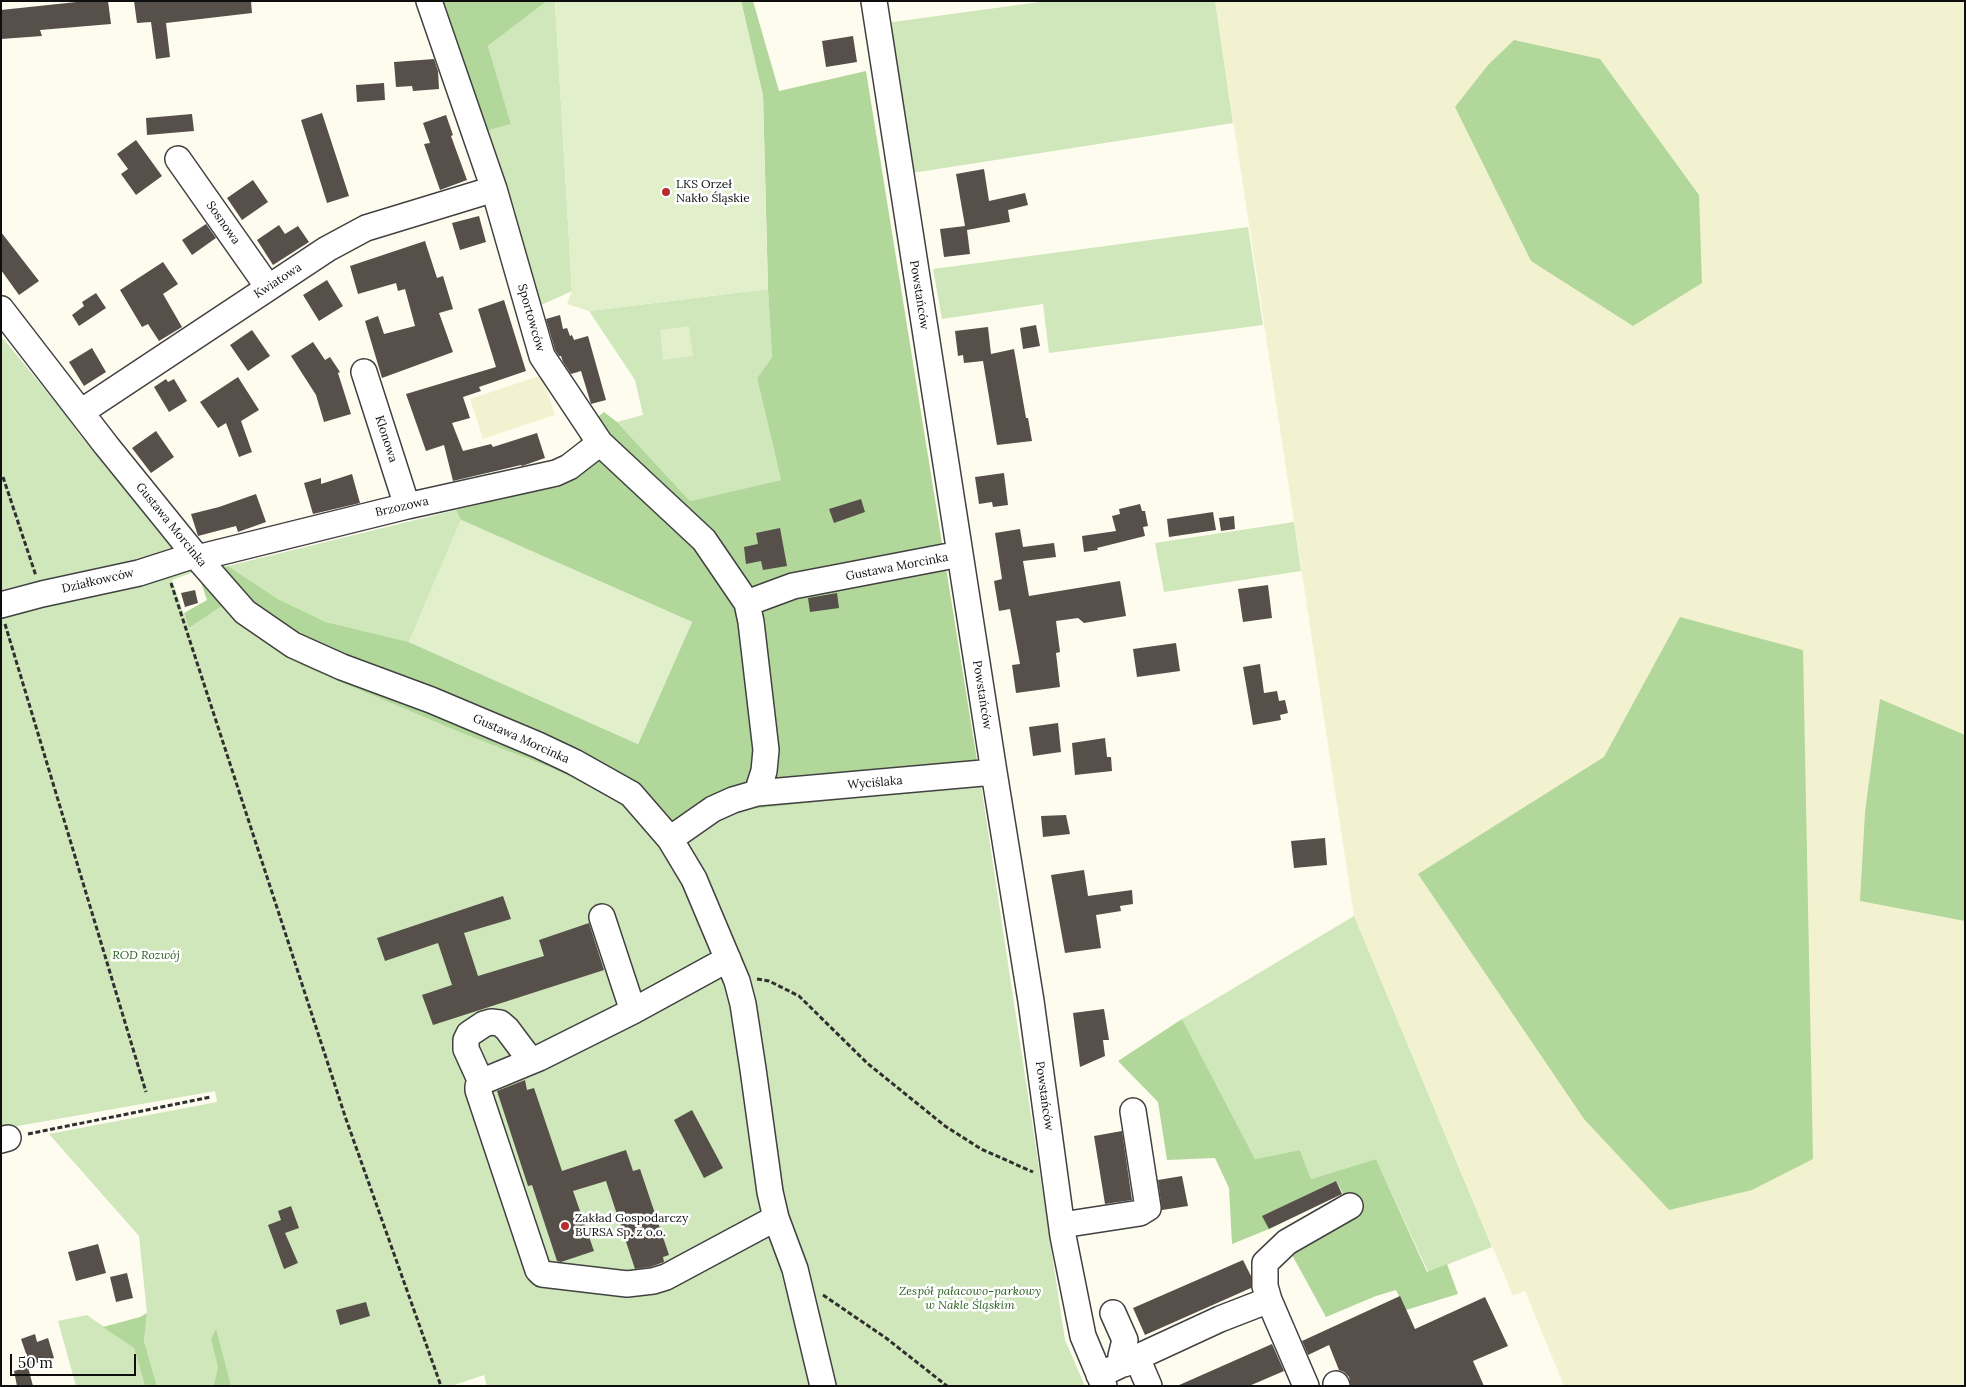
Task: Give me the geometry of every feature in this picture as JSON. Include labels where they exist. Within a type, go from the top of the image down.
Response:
[{"type":"street","name":"Sportowców","points":[[429,1],[494,189],[542,356],[600,443],[704,540],[747,603]]},
{"type":"street","name":"Powstańców","points":[[874,1],[1031,1000],[1062,1225],[1078,1320],[1101,1380]]},
{"type":"street","name":"Sosnowa","points":[[178,159],[268,287]]},
{"type":"street","name":"Kwiatowa","points":[[81,412],[327,249],[366,228],[494,189]]},
{"type":"street","name":"Gustawa Morcinka","points":[[1,309],[196,556],[245,612],[293,645],[430,700],[574,762],[631,794],[670,839],[694,879],[731,967],[743,1004],[770,1192],[776,1218],[797,1278],[823,1386]]},
{"type":"street","name":"Klonowa","points":[[364,372],[407,506]]},
{"type":"street","name":"Brzozowa","points":[[196,556],[556,473],[569,466],[600,443]]},
{"type":"street","name":"Gustawa Morcinka","points":[[747,603],[793,586],[960,554]]},
{"type":"street","name":"Działkowców","points":[[3,613],[42,594],[139,573],[196,556]]},
{"type":"street","points":[[670,839],[713,809],[732,800],[757,793],[764,771],[766,750],[751,622],[747,603]]},
{"type":"street","name":"Wyciślaka","points":[[757,793],[994,772]]},
{"type":"street","points":[[602,918],[633,1010]]},
{"type":"street","points":[[731,967],[633,1010],[531,1061],[481,1082],[478,1090],[538,1270],[542,1274],[628,1284],[653,1281],[666,1277],[776,1218]]},
{"type":"street","points":[[481,1082],[466,1048],[466,1040],[469,1034],[484,1024],[491,1022],[500,1023],[507,1029],[531,1061]]},
{"type":"street","points":[[1062,1225],[1140,1213],[1148,1208],[1133,1111]]},
{"type":"street","points":[[1300,1384],[1269,1300],[1265,1286],[1265,1263],[1287,1242],[1350,1206]]},
{"type":"street","points":[[1101,1380],[1130,1361],[1220,1319],[1269,1300]]},
{"type":"street","points":[[1113,1313],[1124,1340],[1121,1356],[1130,1361],[1149,1386]]},
{"type":"path","points":[[3,477],[42,594]]},
{"type":"path","points":[[164,564],[346,1119],[441,1386]]},
{"type":"path","points":[[3,613],[146,1092]]},
{"type":"path","points":[[731,967],[769,981],[800,996],[867,1064],[945,1126],[981,1149],[1040,1174],[1054,1172]]},
{"type":"path","points":[[4,1139],[211,1097]]},
{"type":"path","points":[[797,1278],[886,1338],[947,1386]]},
{"type":"green space","points":[[437,1],[547,1],[488,46],[511,124],[483,132]]},
{"type":"green space","points":[[547,1],[555,1],[572,291],[541,305],[483,132],[511,124],[488,46]]},
{"type":"green space","name":"LKS Orzeł Nakło Śląskie","points":[[555,1],[741,1],[763,96],[768,289],[589,311],[567,304],[572,291]]},
{"type":"green space","points":[[741,1],[753,1],[779,91],[866,71],[981,785],[734,811],[667,855],[616,799],[552,768],[465,734],[303,666],[256,634],[225,604],[189,628],[184,613],[207,600],[197,571],[228,566],[278,599],[326,622],[409,642],[638,744],[692,622],[461,520],[456,510],[560,485],[583,466],[579,432],[604,412],[617,422],[690,501],[781,480],[757,378],[772,357],[768,289],[763,96]]},
{"type":"green space","points":[[1047,1],[1215,1],[1233,123],[912,173],[886,23]]},
{"type":"green space","points":[[1215,1],[1965,1],[1965,1386],[1564,1386],[1525,1291],[1513,1296],[1354,916]]},
{"type":"green space","points":[[1514,40],[1600,59],[1699,195],[1702,283],[1633,326],[1531,261],[1455,107],[1488,65]]},
{"type":"green space","points":[[1248,227],[1263,325],[1049,353],[1043,304],[942,319],[933,269]]},
{"type":"green space","points":[[768,289],[772,357],[757,378],[781,480],[690,501],[617,422],[643,415],[635,380],[589,311]]},
{"type":"green space","points":[[689,326],[693,356],[663,360],[660,330]]},
{"type":"green space","points":[[1,336],[62,410],[80,435],[197,571],[172,580],[189,628],[225,604],[616,799],[687,841],[734,811],[981,785],[1065,1340],[1085,1386],[487,1386],[484,1375],[451,1386],[157,1386],[144,1341],[147,1313],[139,1236],[49,1134],[217,1102],[215,1091],[1,1129]]},
{"type":"green space","points":[[542,375],[555,415],[483,439],[470,399]]},
{"type":"green space","points":[[456,510],[461,520],[409,642],[326,622],[278,599],[228,566]]},
{"type":"green space","points":[[461,520],[692,622],[638,744],[409,642]]},
{"type":"green space","points":[[1294,522],[1301,571],[1164,592],[1155,543]]},
{"type":"green space","points":[[1680,617],[1803,650],[1813,1159],[1752,1190],[1669,1210],[1584,1119],[1418,874],[1604,757]]},
{"type":"green space","points":[[1880,699],[1965,735],[1965,921],[1860,901],[1865,812]]},
{"type":"green space","points":[[1354,916],[1492,1247],[1428,1272],[1376,1159],[1311,1179],[1300,1150],[1255,1159],[1182,1019]]},
{"type":"green space","points":[[1182,1019],[1255,1159],[1300,1150],[1311,1179],[1376,1159],[1427,1272],[1447,1264],[1458,1294],[1406,1310],[1396,1290],[1376,1296],[1326,1317],[1291,1253],[1355,1215],[1336,1181],[1263,1216],[1269,1229],[1232,1244],[1229,1188],[1215,1158],[1167,1160],[1158,1102],[1118,1061]]},
{"type":"green space","points":[[147,1313],[144,1341],[157,1386],[145,1386],[134,1348],[103,1327],[140,1317]]},
{"type":"green space","points":[[87,1315],[134,1348],[145,1386],[76,1386],[58,1321]]},
{"type":"green space","points":[[216,1329],[231,1386],[214,1386],[218,1367],[211,1339]]},
{"type":"building","points":[[86,1],[108,1],[111,24],[40,30],[42,36],[1,39],[1,10]]},
{"type":"building","points":[[134,1],[251,1],[252,13],[166,23],[170,57],[156,59],[151,22],[137,23]]},
{"type":"building","points":[[853,36],[857,62],[826,67],[822,41]]},
{"type":"building","points":[[434,59],[438,71],[439,89],[413,91],[412,86],[396,87],[394,62]]},
{"type":"building","points":[[384,83],[385,100],[357,102],[356,85]]},
{"type":"building","points":[[322,113],[349,196],[327,203],[301,120]]},
{"type":"building","points":[[192,114],[194,131],[147,135],[146,118]]},
{"type":"building","points":[[446,115],[453,135],[451,136],[467,180],[440,190],[424,144],[430,143],[423,123]]},
{"type":"building","points":[[136,140],[162,176],[136,195],[121,174],[128,169],[117,154]]},
{"type":"building","points":[[984,169],[989,201],[1025,193],[1028,205],[1008,210],[1010,222],[967,230],[970,254],[944,257],[940,229],[965,226],[956,174]]},
{"type":"building","points":[[253,180],[268,202],[242,220],[227,198]]},
{"type":"building","points":[[479,216],[486,242],[460,250],[452,223]]},
{"type":"building","points":[[206,224],[216,238],[192,255],[182,240]]},
{"type":"building","points":[[279,225],[285,234],[298,226],[309,242],[273,265],[257,240]]},
{"type":"building","points":[[1,232],[39,281],[19,295],[1,270]]},
{"type":"building","points":[[425,241],[437,278],[443,276],[453,309],[439,313],[453,352],[382,378],[365,321],[378,316],[384,334],[415,326],[405,289],[398,291],[396,283],[358,294],[350,266]]},
{"type":"building","points":[[163,262],[178,284],[163,294],[182,327],[159,341],[148,324],[142,327],[120,290]]},
{"type":"building","points":[[327,280],[343,306],[319,321],[303,295]]},
{"type":"building","points":[[96,293],[106,308],[79,326],[72,315],[84,306],[82,302]]},
{"type":"building","points":[[504,300],[526,371],[479,387],[481,391],[463,397],[470,418],[452,423],[463,451],[491,444],[493,447],[537,433],[545,458],[522,466],[453,481],[444,445],[426,451],[406,394],[496,367],[478,309]]},
{"type":"building","points":[[560,315],[563,329],[567,328],[574,340],[588,336],[606,400],[591,404],[581,371],[571,374],[561,356],[555,350],[546,319]]},
{"type":"building","points":[[1036,325],[1040,346],[1023,349],[1020,328]]},
{"type":"building","points":[[988,327],[991,354],[1014,349],[1032,441],[997,445],[983,361],[964,363],[963,355],[958,356],[955,331]]},
{"type":"building","points":[[252,330],[270,356],[248,371],[230,345]]},
{"type":"building","points":[[313,342],[325,360],[330,357],[340,372],[338,373],[351,414],[324,422],[316,395],[291,356]]},
{"type":"building","points":[[92,348],[106,372],[84,386],[69,362]]},
{"type":"building","points":[[238,377],[259,410],[241,421],[252,452],[239,457],[226,423],[218,428],[200,402]]},
{"type":"building","points":[[166,379],[168,382],[174,379],[187,401],[169,412],[154,387]]},
{"type":"building","points":[[156,431],[174,457],[151,473],[132,448]]},
{"type":"building","points":[[1004,473],[1008,505],[993,507],[992,502],[979,504],[975,477]]},
{"type":"building","points":[[352,474],[360,503],[313,514],[304,483],[321,478],[321,484]]},
{"type":"building","points":[[256,494],[266,522],[238,532],[236,526],[198,536],[191,514],[219,507]]},
{"type":"building","points":[[861,499],[865,512],[834,523],[829,509]]},
{"type":"building","points":[[1140,504],[1142,511],[1145,511],[1148,526],[1143,527],[1145,536],[1097,548],[1098,550],[1084,552],[1082,536],[1116,531],[1112,516],[1120,514],[1119,509]]},
{"type":"building","points":[[1213,512],[1216,530],[1169,537],[1167,519]]},
{"type":"building","points":[[1234,516],[1235,529],[1221,531],[1219,518]]},
{"type":"building","points":[[780,528],[787,566],[763,570],[761,561],[746,564],[744,547],[758,544],[756,533]]},
{"type":"building","points":[[1020,529],[1023,547],[1054,543],[1056,557],[1023,561],[1029,596],[1120,581],[1126,616],[1084,623],[1078,618],[1056,621],[1060,652],[1056,653],[1060,687],[1016,693],[1012,665],[1020,664],[1010,609],[999,611],[994,581],[1002,579],[995,533]]},
{"type":"building","points":[[1268,585],[1272,618],[1243,622],[1238,589]]},
{"type":"building","points":[[195,590],[198,603],[185,607],[181,593]]},
{"type":"building","points":[[837,593],[839,608],[810,612],[808,598]]},
{"type":"building","points":[[1176,643],[1180,671],[1137,677],[1133,649]]},
{"type":"building","points":[[1260,664],[1264,693],[1277,691],[1279,701],[1285,700],[1288,713],[1280,715],[1281,720],[1253,725],[1243,667]]},
{"type":"building","points":[[1058,723],[1061,752],[1033,756],[1029,727]]},
{"type":"building","points":[[1105,738],[1107,757],[1111,757],[1112,771],[1075,775],[1072,743]]},
{"type":"building","points":[[1066,815],[1070,834],[1043,837],[1041,816]]},
{"type":"building","points":[[1325,838],[1327,865],[1294,868],[1291,841]]},
{"type":"building","points":[[1084,870],[1088,896],[1132,890],[1133,904],[1120,906],[1121,911],[1096,915],[1101,948],[1065,953],[1051,875]]},
{"type":"building","points":[[503,896],[511,919],[464,933],[478,976],[544,956],[539,940],[589,923],[604,970],[433,1025],[422,995],[452,985],[438,943],[385,961],[377,938]]},
{"type":"building","points":[[1104,1009],[1109,1040],[1103,1040],[1105,1056],[1080,1067],[1073,1013]]},
{"type":"building","name":"Zakład Gospodarczy BURSA Sp. z o.o.","points":[[525,1080],[527,1090],[534,1088],[562,1171],[626,1150],[633,1171],[640,1169],[669,1255],[663,1257],[664,1262],[650,1267],[635,1269],[606,1181],[573,1191],[594,1251],[561,1262],[557,1261],[532,1185],[528,1186],[497,1091]]},
{"type":"building","points":[[692,1110],[723,1168],[704,1178],[674,1120]]},
{"type":"building","points":[[1122,1131],[1132,1200],[1105,1204],[1094,1136]]},
{"type":"building","points":[[1182,1176],[1188,1206],[1162,1210],[1158,1180]]},
{"type":"building","points":[[1336,1181],[1342,1194],[1269,1229],[1262,1216]]},
{"type":"building","points":[[291,1206],[299,1228],[285,1233],[298,1263],[284,1269],[268,1225],[281,1220],[278,1211]]},
{"type":"building","points":[[98,1244],[106,1273],[76,1281],[68,1252]]},
{"type":"building","points":[[1243,1260],[1251,1276],[1251,1288],[1145,1335],[1133,1308]]},
{"type":"building","points":[[127,1273],[133,1298],[116,1302],[110,1277]]},
{"type":"building","points":[[1400,1296],[1415,1329],[1485,1297],[1508,1346],[1473,1361],[1484,1386],[1351,1386],[1349,1377],[1339,1370],[1329,1345],[1308,1355],[1302,1341]]},
{"type":"building","points":[[366,1302],[370,1316],[340,1325],[336,1310]]},
{"type":"building","points":[[35,1334],[37,1342],[48,1338],[54,1358],[30,1365],[21,1339]]},
{"type":"building","points":[[1272,1344],[1284,1371],[1249,1386],[1177,1386]]},
{"type":"building","points":[[28,1367],[33,1386],[17,1386],[14,1371]]},
{"type":"place","name":"LKS Orzeł Nakło Śląskie","points":[[666,192]]},
{"type":"place","name":"Zakład Gospodarczy BURSA Sp. z o.o.","points":[[565,1226]]},
{"type":"park label","name":"ROD Rozwój","points":[[146,956]]},
{"type":"park label","name":"Zespół pałacowo-parkowy w Nakle Śląskim","points":[[970,1299]]}]
